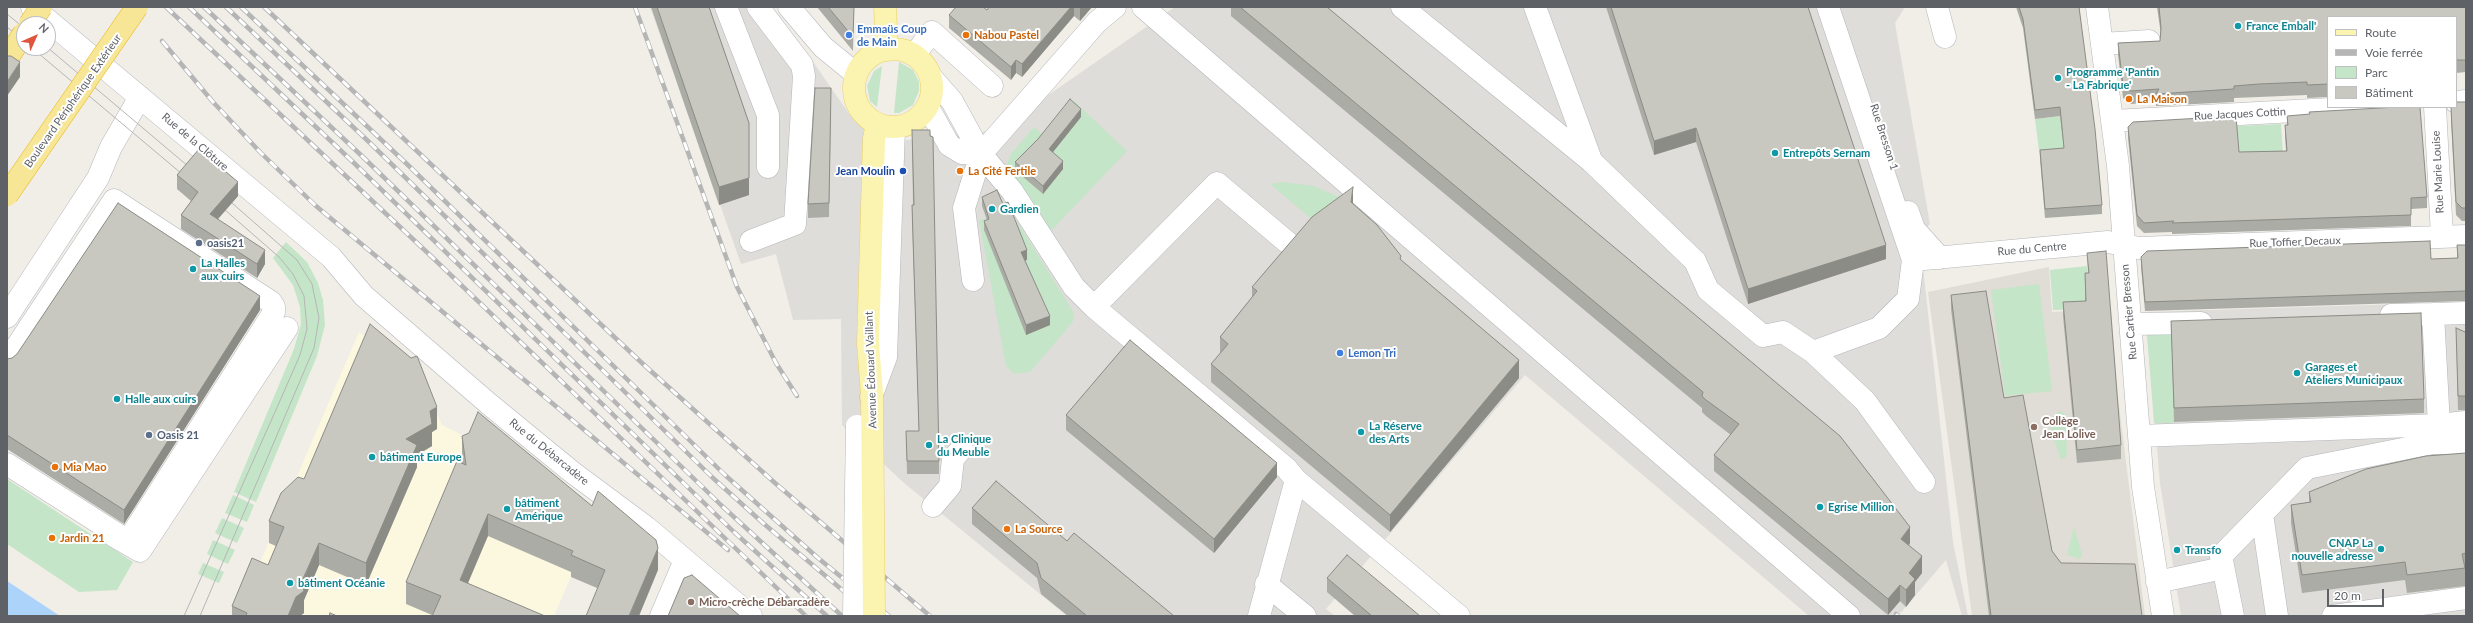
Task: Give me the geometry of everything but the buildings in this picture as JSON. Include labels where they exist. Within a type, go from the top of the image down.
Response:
[{"type":"highway","points":[[35,16],[41,7]]},
{"type":"highway","name":"Boulevard Périphérique Extérieur","points":[[7,195],[137,7]]},
{"type":"highway","points":[[7,59],[16,45]]},
{"type":"main road","points":[[885,7],[887,50]]},
{"type":"main road","points":[[887,50],[901,50],[914,55],[924,65],[931,77],[932,93],[928,107],[914,122],[885,126],[867,118],[857,104],[854,89],[856,74],[868,58],[887,50]]},
{"type":"main road","name":"Avenue Édouard Vaillant","points":[[874,616],[872,394],[868,344],[874,139],[885,126]]},
{"type":"street","name":"Rue de la Clôture","points":[[32,7],[330,257],[352,282]]},
{"type":"street","points":[[726,7],[768,115],[768,167]]},
{"type":"street","points":[[751,241],[795,224],[804,76],[802,65],[758,7]]},
{"type":"street","points":[[789,7],[823,47],[856,74]]},
{"type":"street","points":[[973,280],[964,208],[981,154],[1097,22],[1115,7]]},
{"type":"street","points":[[1143,7],[1849,616]]},
{"type":"street","points":[[1402,7],[1591,161],[1695,261],[1708,290],[1763,336],[1783,332],[1813,352],[1865,401],[1924,482]]},
{"type":"street","points":[[1429,7],[1430,30]]},
{"type":"street","points":[[1535,7],[1591,161]]},
{"type":"street","points":[[1813,352],[1879,328],[1908,299],[1913,260],[1828,7]]},
{"type":"street","name":"Rue Bresson 1","points":[[1842,7],[1914,229],[1940,258]]},
{"type":"street","points":[[1937,7],[1945,37]]},
{"type":"street","name":"Rue Cartier Bresson","points":[[2097,7],[2113,122],[2143,487],[2163,616]]},
{"type":"street","points":[[914,55],[932,32],[992,86]]},
{"type":"street","points":[[2102,44],[2149,41]]},
{"type":"street","points":[[931,77],[952,101],[981,154],[1012,191],[1074,287],[1094,307],[1288,469],[1296,480],[1459,616]]},
{"type":"street","points":[[7,317],[98,178],[111,147],[140,97]]},
{"type":"street","points":[[928,107],[949,145],[962,153],[981,154]]},
{"type":"street","name":"Rue Jacques Cottin","points":[[2113,122],[2349,108]]},
{"type":"street","name":"Rue Marie Louise","points":[[2435,108],[2442,236]]},
{"type":"street","points":[[1094,307],[1216,183],[1287,242]]},
{"type":"street","points":[[7,361],[114,200],[274,307],[274,312],[128,541],[7,464]]},
{"type":"street","name":"Rue Toffier Decaux","points":[[2124,246],[2138,248],[2466,236]]},
{"type":"street","name":"Rue du Centre","points":[[1913,260],[2108,242],[2124,246]]},
{"type":"street","name":"Rue du Débarcadère","points":[[352,282],[364,296],[489,404],[684,560],[751,616]]},
{"type":"street","points":[[2369,316],[2466,313]]},
{"type":"street","points":[[2433,314],[2439,425]]},
{"type":"street","points":[[2130,324],[2218,322]]},
{"type":"street","points":[[7,467],[140,552],[287,328]]},
{"type":"street","points":[[854,616],[856,426],[872,394]]},
{"type":"street","points":[[2139,436],[2439,425],[2466,422]]},
{"type":"street","points":[[2233,616],[2221,556],[2307,468],[2433,443],[2466,443]]},
{"type":"street","points":[[933,506],[950,486],[953,459],[962,448]]},
{"type":"street","points":[[1259,616],[1266,584],[1296,480]]},
{"type":"street","points":[[2262,514],[2277,616]]},
{"type":"street","points":[[661,616],[684,560]]},
{"type":"street","points":[[2157,582],[2223,568]]},
{"type":"street","points":[[1266,584],[1305,616]]},
{"type":"street","points":[[2333,616],[2466,598]]},
{"type":"shaded area","points":[[650,7],[768,7],[811,59],[850,115],[881,143],[998,130],[1175,7],[1905,7],[1895,23],[1930,224],[1917,237],[1922,258],[1953,542],[1968,616],[1962,616],[1946,560],[1898,616],[1809,616],[1525,375],[1326,609],[1335,616],[1067,616],[904,483],[842,425],[841,319],[793,320],[776,254],[741,264]]},
{"type":"shaded area","name":"Collège Jean Lolive","points":[[2049,267],[2052,312],[2111,308],[2118,397],[2145,616],[1972,616],[1928,292]]},
{"type":"shaded area","points":[[2466,302],[2466,616],[2181,616],[2160,483],[2145,312]]},
{"type":"shaded area","points":[[359,332],[420,377],[442,425],[474,441],[592,528],[554,616],[237,616]]},
{"type":"green space","points":[[899,62],[913,70],[919,82],[919,91],[913,105],[899,113],[894,113]]},
{"type":"green space","points":[[882,66],[877,107],[870,101],[867,86],[874,71]]},
{"type":"green space","points":[[1074,101],[1127,151],[1051,231],[1007,165],[1010,155],[1034,127],[1046,137]]},
{"type":"green space","points":[[2060,116],[2074,156],[2040,159],[2035,119]]},
{"type":"green space","points":[[2281,124],[2283,154],[2239,163],[2236,126]]},
{"type":"green space","points":[[1283,182],[1314,186],[1339,197],[1353,208],[1321,227],[1270,184]]},
{"type":"green space","points":[[1011,212],[1074,313],[1073,321],[1030,372],[1014,374],[1006,366],[979,220]]},
{"type":"green space","points":[[286,242],[307,262],[318,283],[323,300],[325,325],[317,356],[256,502],[234,492],[294,349],[301,324],[300,307],[293,285],[273,258]]},
{"type":"green space","points":[[2087,266],[2089,286],[2086,309],[2053,310],[2050,270]]},
{"type":"green space","points":[[2039,284],[2052,391],[2005,396],[1991,290]]},
{"type":"green space","points":[[2171,332],[2174,423],[2154,423],[2147,334]]},
{"type":"green space","points":[[2060,411],[2065,414],[2067,452],[2066,457],[2061,460],[2049,423],[2049,420]]},
{"type":"green space","name":"Jardin 21","points":[[7,479],[133,562],[117,590],[79,592],[7,544]]},
{"type":"green space","points":[[233,495],[254,505],[247,522],[225,513]]},
{"type":"green space","points":[[222,518],[244,528],[237,543],[215,533]]},
{"type":"green space","points":[[2074,527],[2082,555],[2080,559],[2067,555]]},
{"type":"green space","points":[[213,540],[235,550],[228,564],[207,554]]},
{"type":"green space","points":[[203,563],[224,572],[219,583],[198,574]]},
{"type":"water","points":[[7,581],[60,616],[7,616]]},
{"type":"tram line","points":[[7,14],[16,21]]},
{"type":"tram line","points":[[7,27],[16,34]]},
{"type":"tram line","points":[[56,55],[195,172]]},
{"type":"tram line","points":[[42,56],[188,179]]},
{"type":"tram line","points":[[200,616],[314,348],[319,318],[312,284],[297,260],[224,196]]},
{"type":"tram line","points":[[184,616],[300,355],[307,329],[304,296],[293,274],[279,257],[217,203]]},
{"type":"railway","points":[[166,7],[432,257],[806,616]]},
{"type":"railway","points":[[189,7],[353,162],[734,532],[827,616]]},
{"type":"railway","points":[[204,7],[364,158],[722,506],[842,616]]},
{"type":"railway","points":[[226,7],[369,142],[713,478],[763,523],[873,616]]},
{"type":"railway","points":[[241,7],[409,166],[725,475],[818,558],[889,616]]},
{"type":"railway","points":[[264,7],[643,364],[775,483],[930,616]]},
{"type":"railway","points":[[635,7],[737,287],[776,363],[797,396]]},
{"type":"railway","points":[[162,41],[213,102],[261,153],[316,206],[728,550]]},
{"type":"place","name":"France Emball'","points":[[2238,26]]},
{"type":"place","name":"Emmaüs Coup de Main","points":[[849,35]]},
{"type":"place","name":"Nabou Pastel","points":[[966,35]]},
{"type":"place","name":"Programme 'Pantin - La Fabrique'","points":[[2058,78]]},
{"type":"place","name":"La Maison","points":[[2129,99]]},
{"type":"place","name":"Entrepôts Sernam","points":[[1775,153]]},
{"type":"place","name":"Jean Moulin","points":[[903,171]]},
{"type":"place","name":"La Cité Fertile","points":[[960,171]]},
{"type":"place","name":"Gardien","points":[[992,209]]},
{"type":"place","name":"oasis21","points":[[199,243]]},
{"type":"place","name":"La Halles aux cuirs","points":[[193,269]]},
{"type":"place","name":"Lemon Tri","points":[[1340,353]]},
{"type":"place","name":"Garages et Ateliers Municipaux","points":[[2297,373]]},
{"type":"place","name":"Halle aux cuirs","points":[[117,399]]},
{"type":"place","name":"Collège Jean Lolive","points":[[2034,427]]},
{"type":"place","name":"La Réserve des Arts","points":[[1361,432]]},
{"type":"place","name":"Oasis 21","points":[[149,435]]},
{"type":"place","name":"La Clinique du Meuble","points":[[929,445]]},
{"type":"place","name":"bâtiment Europe","points":[[372,457]]},
{"type":"place","name":"Mia Mao","points":[[55,467]]},
{"type":"place","name":"Egrise Million","points":[[1820,507]]},
{"type":"place","name":"bâtiment Amérique","points":[[507,509]]},
{"type":"place","name":"La Source","points":[[1007,529]]},
{"type":"place","name":"Jardin 21","points":[[52,538]]},
{"type":"place","name":"CNAP La nouvelle adresse","points":[[2381,549]]},
{"type":"place","name":"Transfo","points":[[2177,550]]},
{"type":"place","name":"bâtiment Océanie","points":[[290,583]]},
{"type":"place","name":"Micro-crèche Débarcadère","points":[[691,602]]}]
